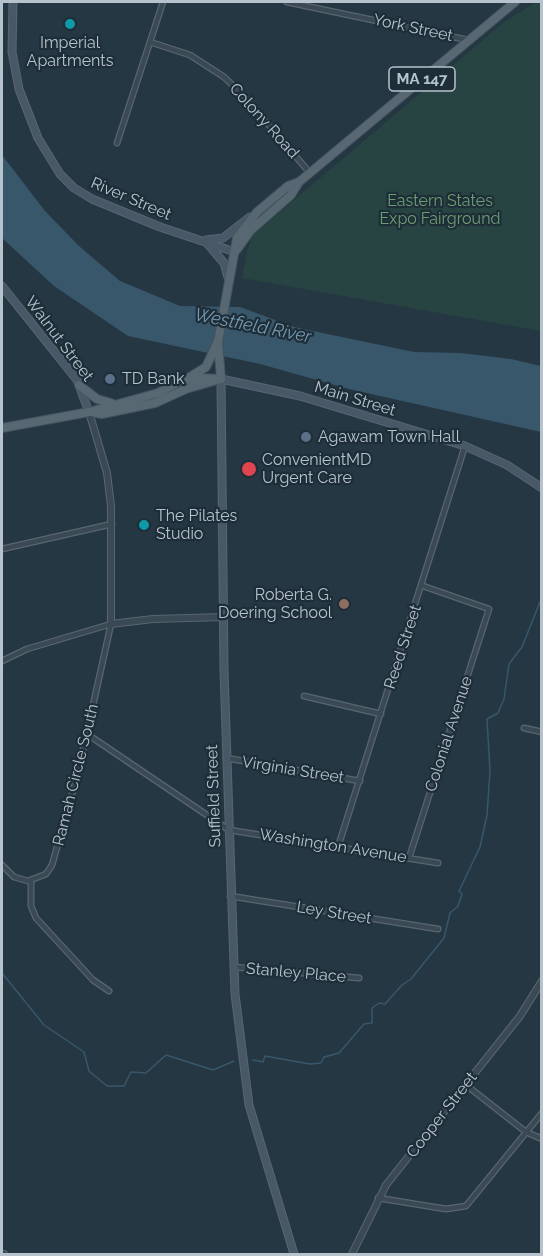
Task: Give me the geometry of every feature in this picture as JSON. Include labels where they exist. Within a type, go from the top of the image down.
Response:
[{"type":"main road","name":"River Street","points":[[13,2],[12,52],[17,82],[38,138],[56,168],[75,188],[92,199],[235,252]]},
{"type":"main road","name":"MA 147","points":[[235,252],[251,230],[291,195],[310,173],[515,2]]},
{"type":"main road","name":"MA 147","points":[[229,282],[241,230],[257,212],[288,186],[299,183]]},
{"type":"main road","points":[[204,242],[223,238],[257,212]]},
{"type":"main road","points":[[204,242],[224,263],[229,282]]},
{"type":"main road","name":"Suffield Street","points":[[229,282],[215,359],[221,379],[226,758],[234,967],[242,1065],[249,1105],[294,1254]]},
{"type":"main road","name":"Walnut Street","points":[[2,286],[80,385],[88,412]]},
{"type":"main road","points":[[2,428],[88,412],[158,393],[200,372],[215,359]]},
{"type":"main road","points":[[179,382],[209,376],[221,379]]},
{"type":"main road","points":[[88,412],[102,414],[155,403],[186,389],[221,379]]},
{"type":"main road","name":"Main Street","points":[[221,379],[297,395],[465,446],[507,465],[542,488]]},
{"type":"main road","points":[[80,385],[102,401],[116,403]]},
{"type":"street","points":[[117,143],[163,2]]},
{"type":"street","name":"York Street","points":[[287,2],[468,40]]},
{"type":"street","name":"Colony Road","points":[[150,42],[190,55],[224,77],[243,95],[310,173]]},
{"type":"street","points":[[88,412],[106,473],[112,524],[111,624]]},
{"type":"street","name":"Reed Street","points":[[338,847],[423,586],[465,446]]},
{"type":"street","points":[[2,549],[112,524]]},
{"type":"street","name":"Colonial Avenue","points":[[409,858],[489,609],[423,586]]},
{"type":"street","points":[[2,662],[27,649],[111,624],[144,619],[224,617]]},
{"type":"street","name":"Ramah Circle South","points":[[31,881],[46,874],[58,850],[111,624]]},
{"type":"street","points":[[304,696],[381,714]]},
{"type":"street","points":[[524,728],[542,732]]},
{"type":"street","points":[[87,734],[229,830]]},
{"type":"street","name":"Virginia Street","points":[[226,758],[360,781]]},
{"type":"street","name":"Washington Avenue","points":[[229,830],[438,863]]},
{"type":"street","points":[[2,865],[14,877],[31,881],[31,906],[36,918],[93,980],[109,991]]},
{"type":"street","name":"Ley Street","points":[[230,896],[438,929]]},
{"type":"street","name":"Stanley Place","points":[[234,967],[359,978]]},
{"type":"street","name":"Cooper Street","points":[[352,1254],[378,1198],[520,1016],[542,981]]},
{"type":"street","points":[[466,1084],[526,1132],[542,1139]]},
{"type":"street","points":[[378,1198],[446,1209],[466,1206],[542,1113]]},
{"type":"green space","name":"Eastern States Expo Fairground","points":[[536,2],[542,2],[541,331],[242,278],[247,251],[254,234],[503,23]]},
{"type":"water","name":"Westfield River","points":[[2,155],[45,211],[79,246],[120,281],[180,306],[240,307],[294,327],[414,352],[461,353],[511,359],[541,366],[541,432],[349,389],[260,364],[128,336],[54,286],[2,238]]},
{"type":"waterway","points":[[253,1060],[263,1062],[265,1056],[310,1064],[321,1063],[324,1057],[339,1053],[364,1024],[372,1023],[372,1008],[379,1003],[385,1004],[402,985],[411,979],[444,938],[450,913],[458,906],[462,894],[459,891],[480,847],[487,815],[490,771],[487,719],[498,713],[504,699],[509,664],[522,647],[542,597]]},
{"type":"waterway","points":[[2,973],[44,1025],[84,1052],[89,1071],[107,1086],[124,1086],[131,1072],[146,1073],[166,1055],[213,1070],[234,1061]]},
{"type":"place","name":"Imperial Apartments","points":[[70,24]]},
{"type":"place","name":"TD Bank","points":[[110,379]]},
{"type":"place","name":"Agawam Town Hall","points":[[306,437]]},
{"type":"place","name":"ConvenientMD Urgent Care","points":[[249,469]]},
{"type":"place","name":"The Pilates Studio","points":[[144,525]]},
{"type":"place","name":"Roberta G. Doering School","points":[[344,604]]}]
